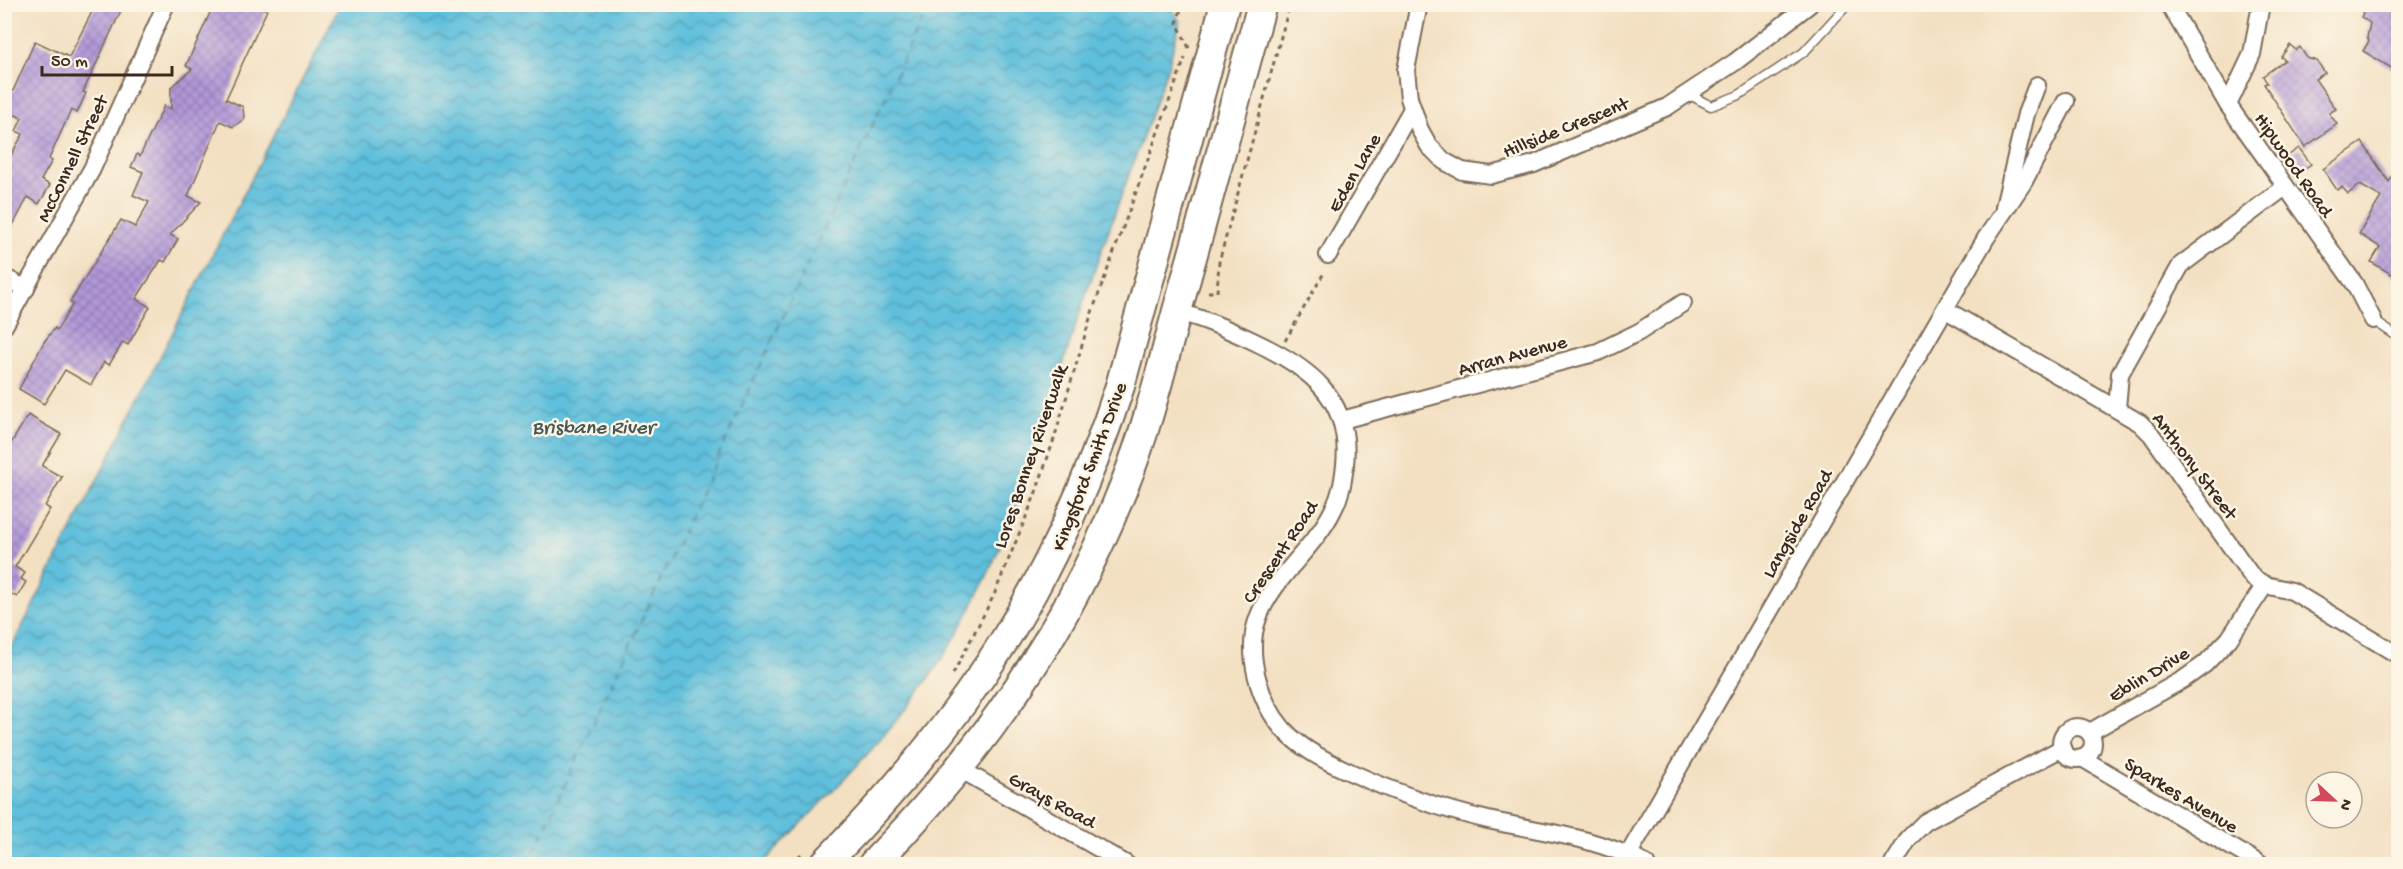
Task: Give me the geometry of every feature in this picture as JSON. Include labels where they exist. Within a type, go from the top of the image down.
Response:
[{"type":"highway","name":"Kingsford Smith Drive","points":[[816,856],[904,780],[964,704],[1020,617],[1068,525],[1103,437],[1120,386],[1225,4]]},
{"type":"highway","name":"Kingsford Smith Drive","points":[[873,864],[914,822],[982,741],[1030,671],[1088,568],[1140,443],[1262,4]]},
{"type":"street","name":"McConnell Street","points":[[4,326],[92,169],[166,4]]},
{"type":"street","name":"Hillside Crescent","points":[[1419,4],[1406,62],[1407,89],[1412,110],[1425,139],[1439,157],[1462,171],[1491,175],[1519,170],[1558,155],[1667,107],[1792,21],[1810,4]]},
{"type":"street","name":"Hipwood Road","points":[[2169,4],[2228,105],[2354,283],[2373,320]]},
{"type":"street","points":[[2228,105],[2252,54],[2261,4]]},
{"type":"street","name":"Langside Road","points":[[2003,214],[2010,176],[2037,85]]},
{"type":"street","name":"Langside Road","points":[[1628,855],[1986,238],[2023,183],[2067,101]]},
{"type":"street","name":"Eden Lane","points":[[1329,260],[1412,110]]},
{"type":"street","points":[[2117,408],[2118,381],[2123,367],[2181,265],[2285,187]]},
{"type":"street","points":[[4,277],[26,289]]},
{"type":"street","name":"Arran Avenue","points":[[1342,420],[1598,352],[1639,332],[1683,303]]},
{"type":"street","name":"Anthony Street","points":[[1946,310],[2117,408],[2151,434],[2253,578],[2265,585],[2287,589],[2398,655]]},
{"type":"street","name":"Crescent Road","points":[[1177,312],[1211,322],[1297,363],[1312,375],[1329,397],[1342,420],[1346,445],[1342,492],[1332,512],[1272,593],[1258,618],[1253,638],[1253,656],[1270,710],[1284,729],[1302,746],[1322,759],[1366,780],[1428,804],[1486,820],[1586,840],[1646,864]]},
{"type":"street","name":"Eblin Drive","points":[[2090,732],[2200,668],[2229,639],[2265,585]]},
{"type":"street","points":[[2081,727],[2090,732],[2093,747],[2089,755],[2082,759],[2069,757],[2062,748],[2062,738],[2067,730],[2081,727]]},
{"type":"street","points":[[1893,864],[1914,832],[1936,814],[2062,748]]},
{"type":"street","name":"Sparkes Avenue","points":[[2082,759],[2260,864]]},
{"type":"street","name":"Grays Road","points":[[960,769],[1126,864]]},
{"type":"lane","points":[[1688,94],[1708,105],[1732,99],[1809,48],[1848,4]]},
{"type":"lane","name":"Hipwood Road","points":[[2373,320],[2398,337]]},
{"type":"path","points":[[1189,48],[1177,23],[1181,9],[1195,4]]},
{"type":"path","points":[[1208,292],[1216,292],[1219,262],[1290,4]]},
{"type":"path","name":"Lores Bonney Riverwalk","points":[[951,677],[994,595],[1035,495],[1091,315],[1189,48],[1191,37]]},
{"type":"path","points":[[1289,334],[1329,260]]},
{"type":"path","points":[[792,864],[816,856]]},
{"type":"water","name":"Brisbane River","points":[[341,4],[1175,5],[1174,11],[1180,22],[1168,67],[1084,300],[1020,496],[987,576],[947,651],[906,708],[836,788],[762,864],[5,864],[5,660]]},
{"type":"building","points":[[96,4],[124,4],[83,92],[86,93],[77,113],[71,110],[49,159],[52,161],[41,180],[50,185],[39,204],[28,197],[4,242],[4,167],[23,134],[16,131],[22,118],[4,110],[4,88],[13,91],[35,41],[69,57]]},
{"type":"building","points":[[214,4],[256,4],[267,10],[226,99],[243,107],[244,119],[233,127],[220,121],[188,196],[201,202],[170,235],[178,239],[165,262],[161,260],[136,299],[150,307],[128,345],[123,342],[109,365],[104,362],[91,385],[65,370],[44,404],[19,389],[44,342],[55,328],[57,330],[73,304],[70,302],[121,220],[135,227],[149,202],[133,195],[143,172],[131,167],[137,154],[140,156],[164,106],[171,109],[171,87],[192,69],[186,66]]},
{"type":"building","points":[[2368,4],[2376,4],[2390,13],[2398,11],[2398,72],[2363,51],[2369,41],[2367,38],[2370,23],[2361,17]]},
{"type":"building","points":[[2290,45],[2296,50],[2300,47],[2307,58],[2317,61],[2325,73],[2315,79],[2336,109],[2329,113],[2337,124],[2305,147],[2264,84],[2267,83],[2263,76],[2285,60],[2281,57]]},
{"type":"building","points":[[2362,142],[2389,182],[2398,166],[2398,278],[2371,262],[2380,247],[2359,234],[2381,197],[2360,185],[2348,194],[2342,187],[2337,190],[2323,169]]},
{"type":"building","points":[[2299,148],[2311,164],[2297,174],[2285,158]]},
{"type":"building","points":[[28,415],[61,434],[42,466],[62,477],[45,506],[50,509],[15,567],[25,573],[21,579],[26,582],[17,597],[4,590],[4,455]]},
{"type":"ferry route","points":[[528,864],[929,4]]}]
